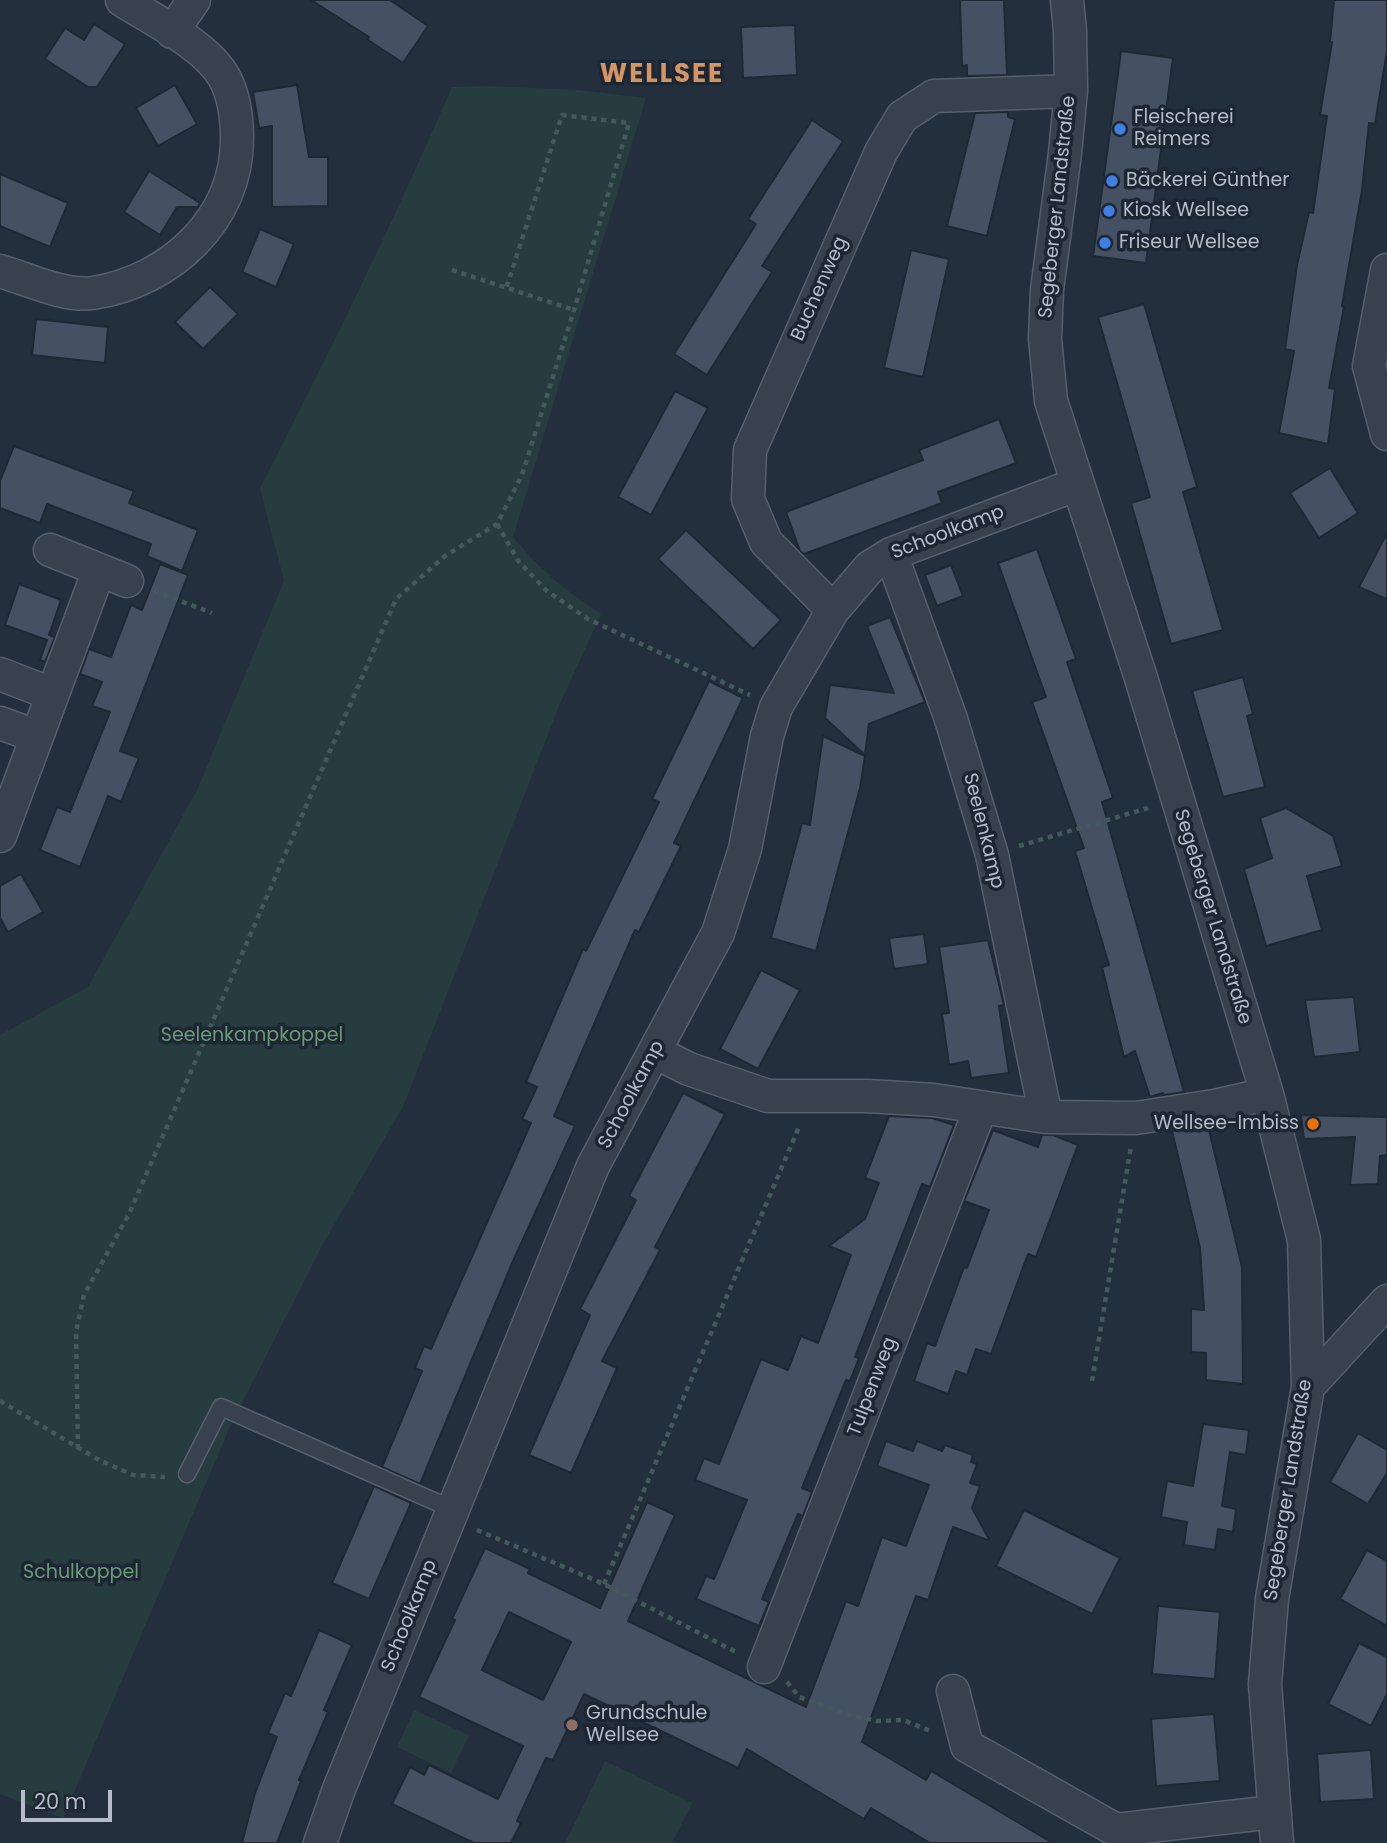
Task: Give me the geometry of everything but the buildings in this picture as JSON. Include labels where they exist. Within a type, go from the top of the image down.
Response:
[{"type":"street","points":[[0,271],[50,288],[90,293],[130,285],[166,267],[192,247],[211,223],[228,191],[237,156],[237,117],[224,77],[205,54],[122,0]]},
{"type":"street","points":[[172,32],[194,0]]},
{"type":"street","name":"Segeberger Landstraße","points":[[1067,0],[1071,91],[1047,290],[1045,340],[1051,401],[1141,678],[1267,1094],[1304,1240],[1308,1387],[1272,1599],[1265,1684],[1277,1843]]},
{"type":"street","name":"Buchenweg","points":[[833,610],[766,542],[748,499],[750,450],[881,152],[902,117],[934,96],[1071,91]]},
{"type":"street","points":[[1387,270],[1369,366],[1387,433]]},
{"type":"street","name":"Schoolkamp","points":[[320,1843],[339,1789],[593,1166],[718,933],[745,849],[766,736],[776,708],[833,610],[870,567],[891,554],[1078,484]]},
{"type":"street","points":[[0,836],[52,694],[113,575],[50,550]]},
{"type":"street","name":"Seelenkamp","points":[[891,554],[956,732],[992,855],[1046,1117]]},
{"type":"street","points":[[0,674],[52,694]]},
{"type":"street","points":[[0,723],[36,736]]},
{"type":"street","points":[[655,1052],[689,1069],[768,1096],[867,1096],[934,1100],[1046,1117],[1136,1118],[1214,1106],[1267,1094]]},
{"type":"street","name":"Tulpenweg","points":[[764,1667],[981,1107]]},
{"type":"street","points":[[1308,1387],[1387,1301]]},
{"type":"street","points":[[953,1691],[967,1746],[1116,1830],[1274,1812]]},
{"type":"lane","points":[[187,1474],[221,1406],[452,1515]]},
{"type":"path","points":[[78,1449],[76,1332],[84,1295],[128,1214],[396,599],[445,556],[497,524],[522,475],[629,123],[562,115],[506,289]]},
{"type":"path","points":[[452,270],[574,310]]},
{"type":"path","points":[[497,524],[519,562],[547,591],[588,620],[776,708]]},
{"type":"path","points":[[113,575],[212,613]]},
{"type":"path","points":[[1040,840],[1176,799]]},
{"type":"path","points":[[604,1584],[812,1097]]},
{"type":"path","points":[[1092,1381],[1136,1118]]},
{"type":"path","points":[[0,1401],[78,1449],[132,1475],[162,1477],[187,1474]]},
{"type":"path","points":[[452,1515],[604,1584],[780,1675],[799,1697],[849,1715],[877,1721],[903,1720],[967,1746]]},
{"type":"green space","name":"Seelenkampkoppel","points":[[452,87],[578,90],[646,98],[513,537],[554,579],[601,614],[559,706],[403,1107],[323,1244],[230,1427],[63,1818],[0,1794],[0,1035],[88,987],[197,790],[284,581],[260,488],[359,289]]},
{"type":"green space","points":[[414,1710],[469,1735],[451,1773],[397,1747]]},
{"type":"green space","points":[[605,1761],[692,1803],[672,1843],[565,1843]]},
{"type":"place","name":"Fleischerei Reimers","points":[[1120,129]]},
{"type":"place","name":"Bäckerei Günther","points":[[1112,181]]},
{"type":"place","name":"Kiosk Wellsee","points":[[1109,211]]},
{"type":"place","name":"Friseur Wellsee","points":[[1105,243]]},
{"type":"place","name":"Wellsee-Imbiss","points":[[1313,1124]]},
{"type":"place","name":"Grundschule Wellsee","points":[[572,1725]]},
{"type":"district","name":"WELLSEE","points":[[662,75]]},
{"type":"park label","name":"Schulkoppel","points":[[81,1573]]}]
